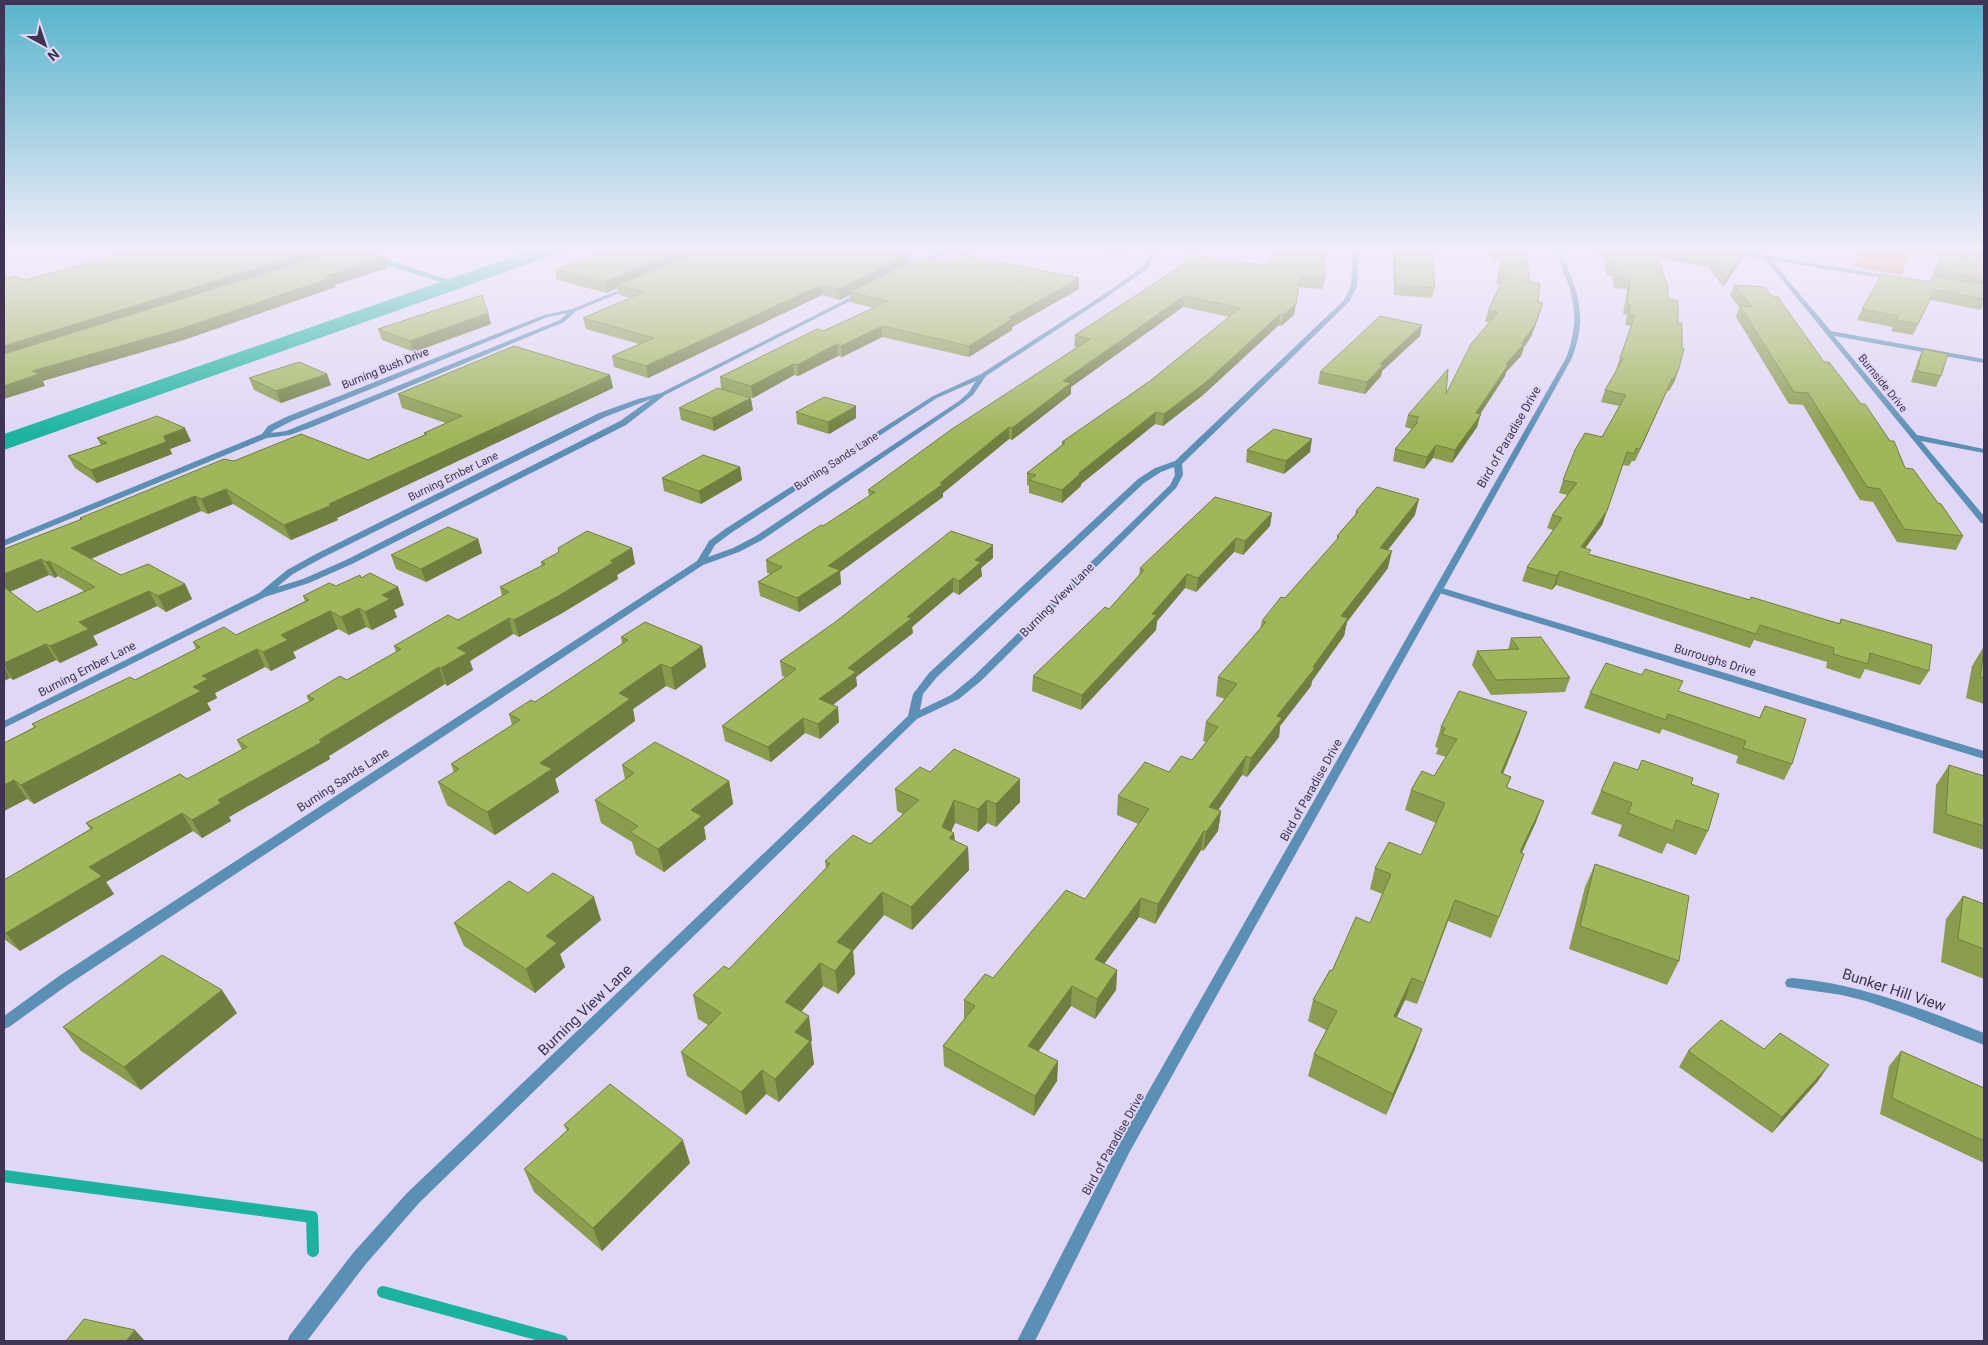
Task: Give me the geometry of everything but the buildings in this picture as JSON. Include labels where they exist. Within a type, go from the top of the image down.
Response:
[{"type":"street","name":"Burning Bush Drive","points":[[266,436],[271,428],[298,416],[540,318],[574,310]]},
{"type":"street","name":"Burning Bush Drive","points":[[4,543],[266,436],[287,433],[318,422],[562,321],[574,310]]},
{"type":"street","name":"Burning Ember Lane","points":[[4,725],[262,595],[306,581],[349,562],[623,423],[663,394],[829,310]]},
{"type":"street","name":"Burning Sands Lane","points":[[700,563],[712,543],[728,531],[935,397],[983,376],[1084,310]]},
{"type":"street","points":[[913,717],[918,694],[933,675],[1141,481],[1158,470],[1178,463],[1337,310]]},
{"type":"street","name":"Bird of Paradise Drive","points":[[1026,1341],[1124,1148],[1575,345],[1580,317],[1579,310]]},
{"type":"street","name":"Burnside Drive","points":[[1809,310],[1984,521]]},
{"type":"street","points":[[1829,333],[1984,361]]},
{"type":"street","name":"Burning Sands Lane","points":[[4,1023],[72,975],[700,563],[736,550],[759,538],[961,402],[971,394],[983,376]]},
{"type":"street","name":"Burning Ember Lane","points":[[262,595],[290,572],[319,556],[602,415],[640,400],[663,394]]},
{"type":"street","points":[[1915,437],[1984,451]]},
{"type":"street","name":"Burning View Lane","points":[[296,1341],[359,1259],[413,1198],[913,717],[955,697],[978,678],[1173,486],[1179,475],[1178,463]]},
{"type":"street","name":"Burroughs Drive","points":[[1439,590],[1984,755]]},
{"type":"street","name":"Bunker Hill View","points":[[1792,983],[1813,984],[1857,992],[1905,1008],[1984,1039]]},
{"type":"shaded area","points":[[361,310],[399,310],[4,450],[4,434]]},
{"type":"waterway","points":[[4,1176],[312,1217],[313,1251]]},
{"type":"waterway","points":[[383,1292],[562,1341]]}]
